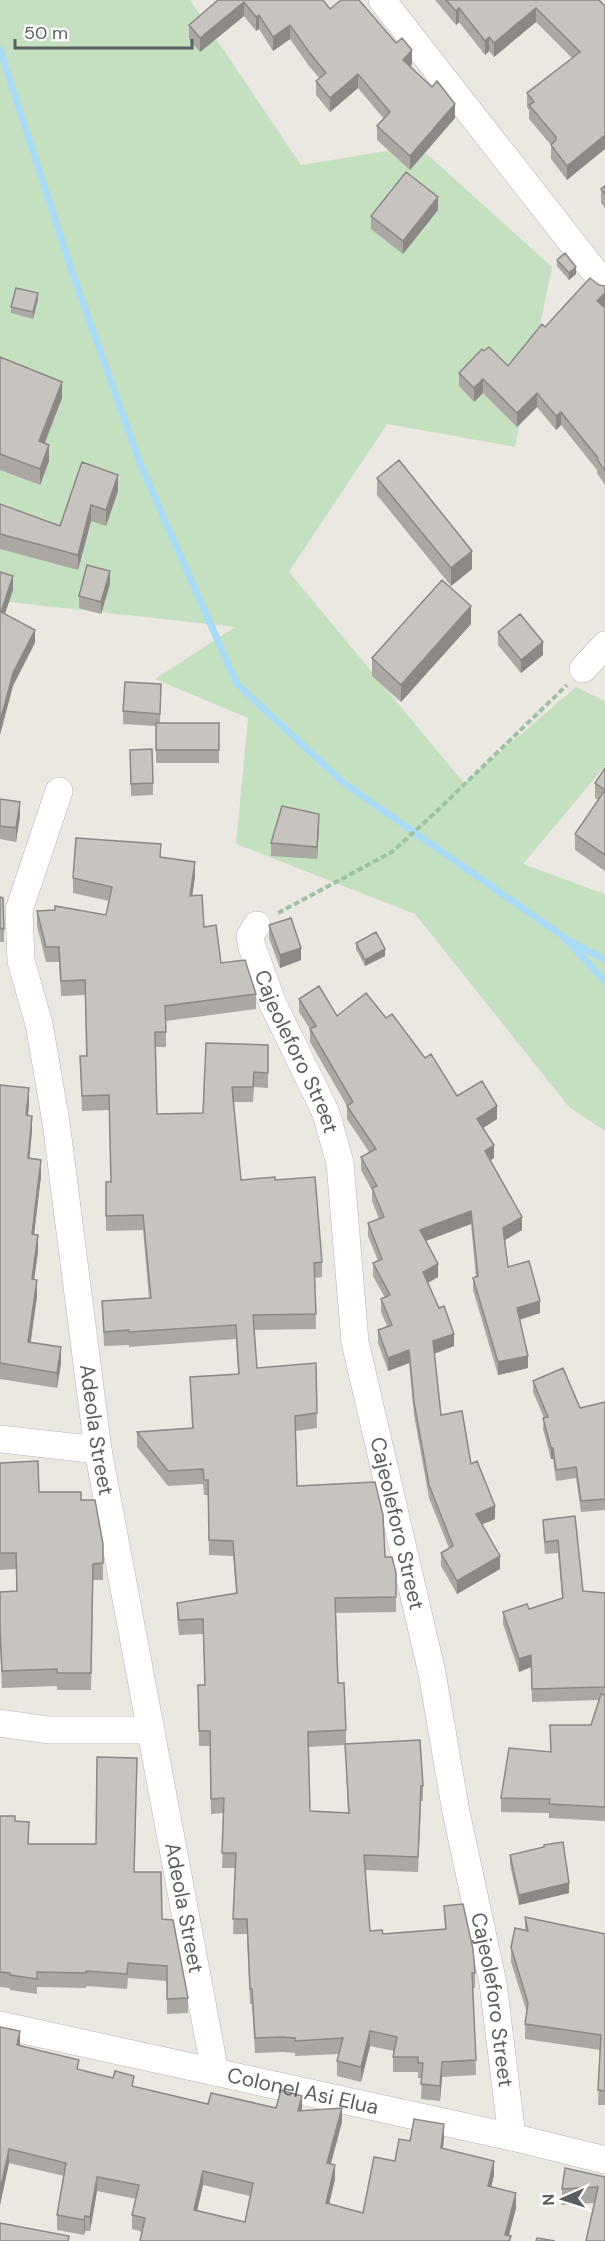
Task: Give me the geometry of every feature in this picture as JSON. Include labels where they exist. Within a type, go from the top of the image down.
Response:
[{"type":"street","points":[[382,0],[605,285]]},
{"type":"street","points":[[583,669],[605,645]]},
{"type":"street","name":"Adeola Street","points":[[59,791],[19,909],[21,961],[39,1024],[56,1122],[98,1450],[215,2072]]},
{"type":"street","name":"Cajeoleforo Street","points":[[257,925],[250,936],[252,947],[273,1004],[326,1113],[340,1163],[355,1342],[432,1673],[456,1812],[493,1983],[512,2137]]},
{"type":"street","points":[[0,1439],[98,1450]]},
{"type":"street","points":[[0,1723],[48,1730],[151,1730]]},
{"type":"street","name":"Colonel Asi Elua","points":[[0,2025],[512,2137],[605,2160]]},
{"type":"path","points":[[257,925],[392,852],[438,811],[583,669]]},
{"type":"green space","points":[[0,0],[190,0],[301,165],[418,146],[552,267],[515,447],[387,424],[289,572],[464,783],[576,687],[605,701],[605,766],[523,864],[605,894],[605,1131],[569,1107],[415,914],[236,844],[248,718],[155,679],[235,627],[0,601]]},
{"type":"building","points":[[218,0],[323,0],[330,9],[341,0],[359,0],[396,43],[402,38],[412,50],[403,60],[432,87],[437,81],[455,104],[410,156],[377,126],[390,112],[358,74],[330,98],[316,81],[326,73],[290,25],[273,37],[259,15],[256,17],[244,2],[200,38],[189,25]]},
{"type":"building","points":[[446,0],[599,0],[605,6],[605,135],[567,166],[551,145],[556,137],[529,105],[534,102],[527,93],[580,52],[536,8],[494,43],[489,37],[485,41],[459,8],[456,11]]},
{"type":"building","points":[[406,172],[438,197],[403,241],[371,216]]},
{"type":"building","points":[[565,253],[576,267],[569,273],[557,260]]},
{"type":"building","points":[[590,278],[599,285],[605,286],[605,293],[597,301],[605,308],[605,471],[598,458],[561,412],[556,416],[537,393],[517,413],[483,379],[474,388],[459,373],[482,349],[484,351],[489,347],[508,366],[542,324],[545,327]]},
{"type":"building","points":[[16,288],[38,293],[33,312],[11,307]]},
{"type":"building","points":[[0,357],[62,382],[39,441],[49,445],[40,469],[0,454]]},
{"type":"building","points":[[399,460],[472,551],[451,568],[377,478]]},
{"type":"building","points":[[82,462],[118,475],[106,510],[91,505],[78,555],[0,534],[0,504],[60,526]]},
{"type":"building","points":[[87,565],[110,571],[101,602],[79,596]]},
{"type":"building","points":[[0,572],[13,576],[1,612],[35,630],[13,673],[0,722]]},
{"type":"building","points":[[442,580],[471,606],[401,685],[372,658]]},
{"type":"building","points":[[520,614],[543,642],[521,660],[498,632]]},
{"type":"building","points":[[125,682],[161,684],[160,714],[123,711]]},
{"type":"building","points":[[156,723],[219,723],[219,750],[156,750]]},
{"type":"building","points":[[152,749],[153,783],[131,784],[130,750]]},
{"type":"building","points":[[605,768],[605,790],[595,783]]},
{"type":"building","points":[[605,790],[605,855],[575,834]]},
{"type":"building","points":[[0,799],[20,802],[16,828],[0,826]]},
{"type":"building","points":[[282,806],[319,814],[317,847],[271,843]]},
{"type":"building","points":[[76,838],[161,844],[160,857],[195,862],[190,896],[202,895],[204,927],[216,925],[221,963],[245,960],[256,994],[165,1006],[166,1032],[155,1032],[157,1114],[203,1113],[206,1043],[268,1045],[268,1073],[254,1072],[253,1087],[232,1087],[241,1180],[315,1177],[322,1262],[314,1263],[316,1314],[253,1315],[257,1368],[316,1363],[317,1413],[295,1416],[297,1486],[375,1482],[383,1515],[385,1557],[392,1557],[396,1573],[396,1597],[335,1598],[338,1683],[344,1683],[346,1730],[308,1732],[310,1811],[349,1813],[345,1744],[420,1740],[423,1786],[421,1786],[418,1857],[364,1855],[370,1931],[382,1930],[383,1934],[446,1929],[444,1906],[463,1904],[473,1949],[475,1973],[472,1973],[476,2060],[442,2062],[440,2086],[421,2084],[423,2063],[418,2063],[418,2057],[393,2057],[397,2037],[370,2031],[361,2067],[337,2061],[343,2038],[295,2041],[295,2038],[283,2037],[255,2038],[247,1919],[233,1919],[236,1853],[222,1853],[224,1798],[211,1799],[210,1731],[199,1731],[198,1685],[205,1685],[203,1619],[179,1620],[177,1603],[237,1593],[233,1541],[209,1540],[208,1480],[204,1480],[203,1469],[168,1471],[137,1432],[193,1428],[190,1377],[239,1374],[236,1325],[104,1332],[102,1301],[151,1298],[143,1215],[106,1216],[106,1182],[111,1182],[109,1095],[82,1096],[80,1056],[87,1056],[85,980],[61,981],[59,947],[46,947],[37,911],[55,910],[55,906],[106,915],[112,887],[73,878]]},
{"type":"building","points":[[0,897],[3,898],[4,929],[0,928]]},
{"type":"building","points":[[291,918],[301,948],[280,955],[269,925]]},
{"type":"building","points":[[376,932],[385,949],[365,960],[356,943]]},
{"type":"building","points":[[319,986],[337,1016],[366,993],[386,1018],[392,1014],[425,1058],[431,1054],[457,1096],[482,1081],[497,1106],[477,1119],[494,1145],[485,1151],[522,1217],[503,1228],[508,1267],[529,1261],[540,1301],[517,1308],[528,1356],[498,1362],[473,1278],[478,1276],[471,1211],[420,1230],[438,1264],[423,1272],[439,1308],[444,1306],[454,1334],[433,1341],[441,1415],[462,1411],[471,1464],[477,1461],[495,1506],[476,1514],[500,1556],[457,1581],[441,1553],[453,1546],[429,1485],[414,1402],[409,1350],[388,1358],[378,1330],[392,1325],[381,1299],[390,1295],[373,1263],[382,1259],[368,1223],[384,1217],[372,1188],[377,1186],[361,1157],[376,1149],[347,1106],[353,1102],[310,1029],[316,1026],[299,999]]},
{"type":"building","points":[[0,1085],[29,1088],[26,1115],[32,1116],[28,1158],[41,1160],[32,1234],[38,1235],[32,1279],[37,1280],[28,1342],[61,1347],[57,1373],[0,1363]]},
{"type":"building","points":[[563,1368],[580,1408],[605,1402],[605,1499],[581,1501],[576,1467],[556,1470],[553,1448],[551,1448],[543,1418],[548,1417],[533,1381]]},
{"type":"building","points":[[38,1461],[39,1492],[81,1492],[81,1500],[95,1500],[103,1544],[103,1563],[93,1564],[91,1673],[57,1673],[57,1669],[2,1671],[0,1592],[17,1591],[16,1553],[0,1553],[0,1463]]},
{"type":"building","points":[[575,1516],[583,1591],[605,1593],[605,1687],[532,1689],[531,1655],[519,1659],[503,1612],[527,1604],[529,1609],[563,1598],[558,1540],[545,1542],[543,1520]]},
{"type":"building","points":[[601,1694],[605,1695],[605,1807],[549,1804],[550,1799],[501,1798],[509,1748],[551,1752],[550,1725],[591,1725]]},
{"type":"building","points":[[97,1757],[137,1758],[134,1872],[161,1872],[162,1919],[173,1920],[188,1998],[167,1999],[167,1966],[128,1963],[127,1974],[86,1971],[86,1973],[37,1972],[37,1979],[0,1972],[0,1816],[15,1816],[15,1821],[29,1822],[28,1844],[96,1844]]},
{"type":"building","points":[[563,1842],[569,1883],[519,1895],[510,1855]]},
{"type":"building","points":[[525,1917],[605,1934],[605,2091],[598,2090],[601,2035],[525,2024],[528,2003],[511,1947],[515,1928],[528,1931]]},
{"type":"building","points":[[0,2027],[20,2031],[17,2045],[79,2060],[77,2069],[113,2078],[115,2071],[134,2076],[132,2086],[208,2104],[211,2093],[276,2108],[281,2090],[302,2096],[298,2111],[342,2108],[327,2163],[335,2165],[326,2203],[363,2213],[374,2157],[395,2161],[399,2139],[410,2141],[414,2119],[444,2124],[441,2148],[494,2161],[488,2186],[516,2193],[505,2235],[511,2236],[509,2241],[140,2241],[145,2218],[132,2215],[139,2185],[97,2177],[90,2217],[85,2216],[84,2220],[57,2215],[66,2163],[9,2149],[0,2191]],"holes":[[[203,2171],[253,2183],[245,2222],[194,2210]]]},
{"type":"building","points":[[565,2168],[605,2177],[605,2241],[586,2241],[598,2187],[562,2189]]},
{"type":"building","points":[[0,2223],[69,2236],[68,2241],[0,2241]]},
{"type":"building","points":[[537,2238],[555,2241],[536,2241]]},
{"type":"waterway","points":[[0,49],[74,277],[142,468],[237,684],[344,783],[564,937],[605,981]]},
{"type":"waterway","points":[[570,941],[605,960]]}]
